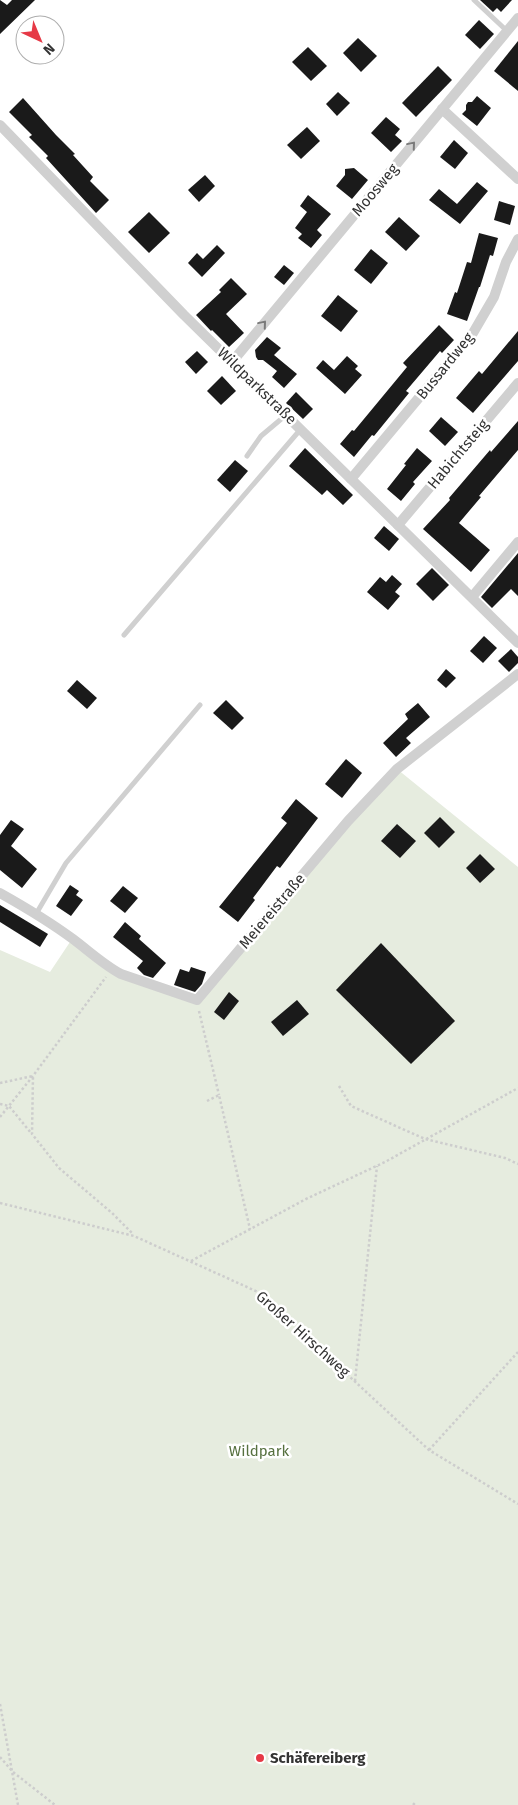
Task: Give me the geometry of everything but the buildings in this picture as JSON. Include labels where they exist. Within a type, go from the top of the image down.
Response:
[{"type":"street","name":"Moosweg","points":[[232,362],[518,18]]},
{"type":"street","points":[[442,108],[518,179]]},
{"type":"street","name":"Wildparkstraße","points":[[0,125],[184,315],[518,643]]},
{"type":"street","name":"Bussardweg","points":[[351,479],[473,333],[494,297],[506,262],[518,239]]},
{"type":"street","name":"Habichtsteig","points":[[398,525],[518,383]]},
{"type":"street","points":[[472,597],[518,542]]},
{"type":"street","name":"Meiereistraße","points":[[197,1000],[348,821],[398,769],[518,674]]},
{"type":"street","points":[[0,893],[36,914],[121,974],[197,1000]]},
{"type":"lane","points":[[474,0],[507,31]]},
{"type":"lane","points":[[247,456],[261,436],[286,415]]},
{"type":"lane","points":[[124,634],[301,429]]},
{"type":"lane","points":[[36,914],[66,863],[200,705]]},
{"type":"path","points":[[0,1118],[112,969]]},
{"type":"path","points":[[197,1000],[250,1229]]},
{"type":"path","points":[[0,1083],[33,1076]]},
{"type":"path","points":[[32,1134],[33,1076]]},
{"type":"path","points":[[339,1086],[351,1106],[425,1139],[505,1158],[518,1164]]},
{"type":"path","points":[[190,1261],[306,1199],[376,1166],[518,1088]]},
{"type":"path","points":[[207,1101],[219,1095]]},
{"type":"path","points":[[0,1104],[9,1106],[59,1168],[112,1213],[134,1236]]},
{"type":"path","points":[[355,1381],[376,1166]]},
{"type":"path","name":"Großer Hirschweg","points":[[0,1203],[134,1236],[258,1292],[429,1450],[518,1504]]},
{"type":"path","points":[[429,1450],[518,1352]]},
{"type":"path","points":[[0,1704],[18,1805]]},
{"type":"path","points":[[0,1757],[13,1772],[55,1805]]},
{"type":"green space","name":"Wildpark","points":[[397,769],[518,867],[518,1805],[0,1805],[0,950],[50,972],[72,939],[112,969],[197,1000]]},
{"type":"place","name":"Schäfereiberg","points":[[260,1758]]}]
